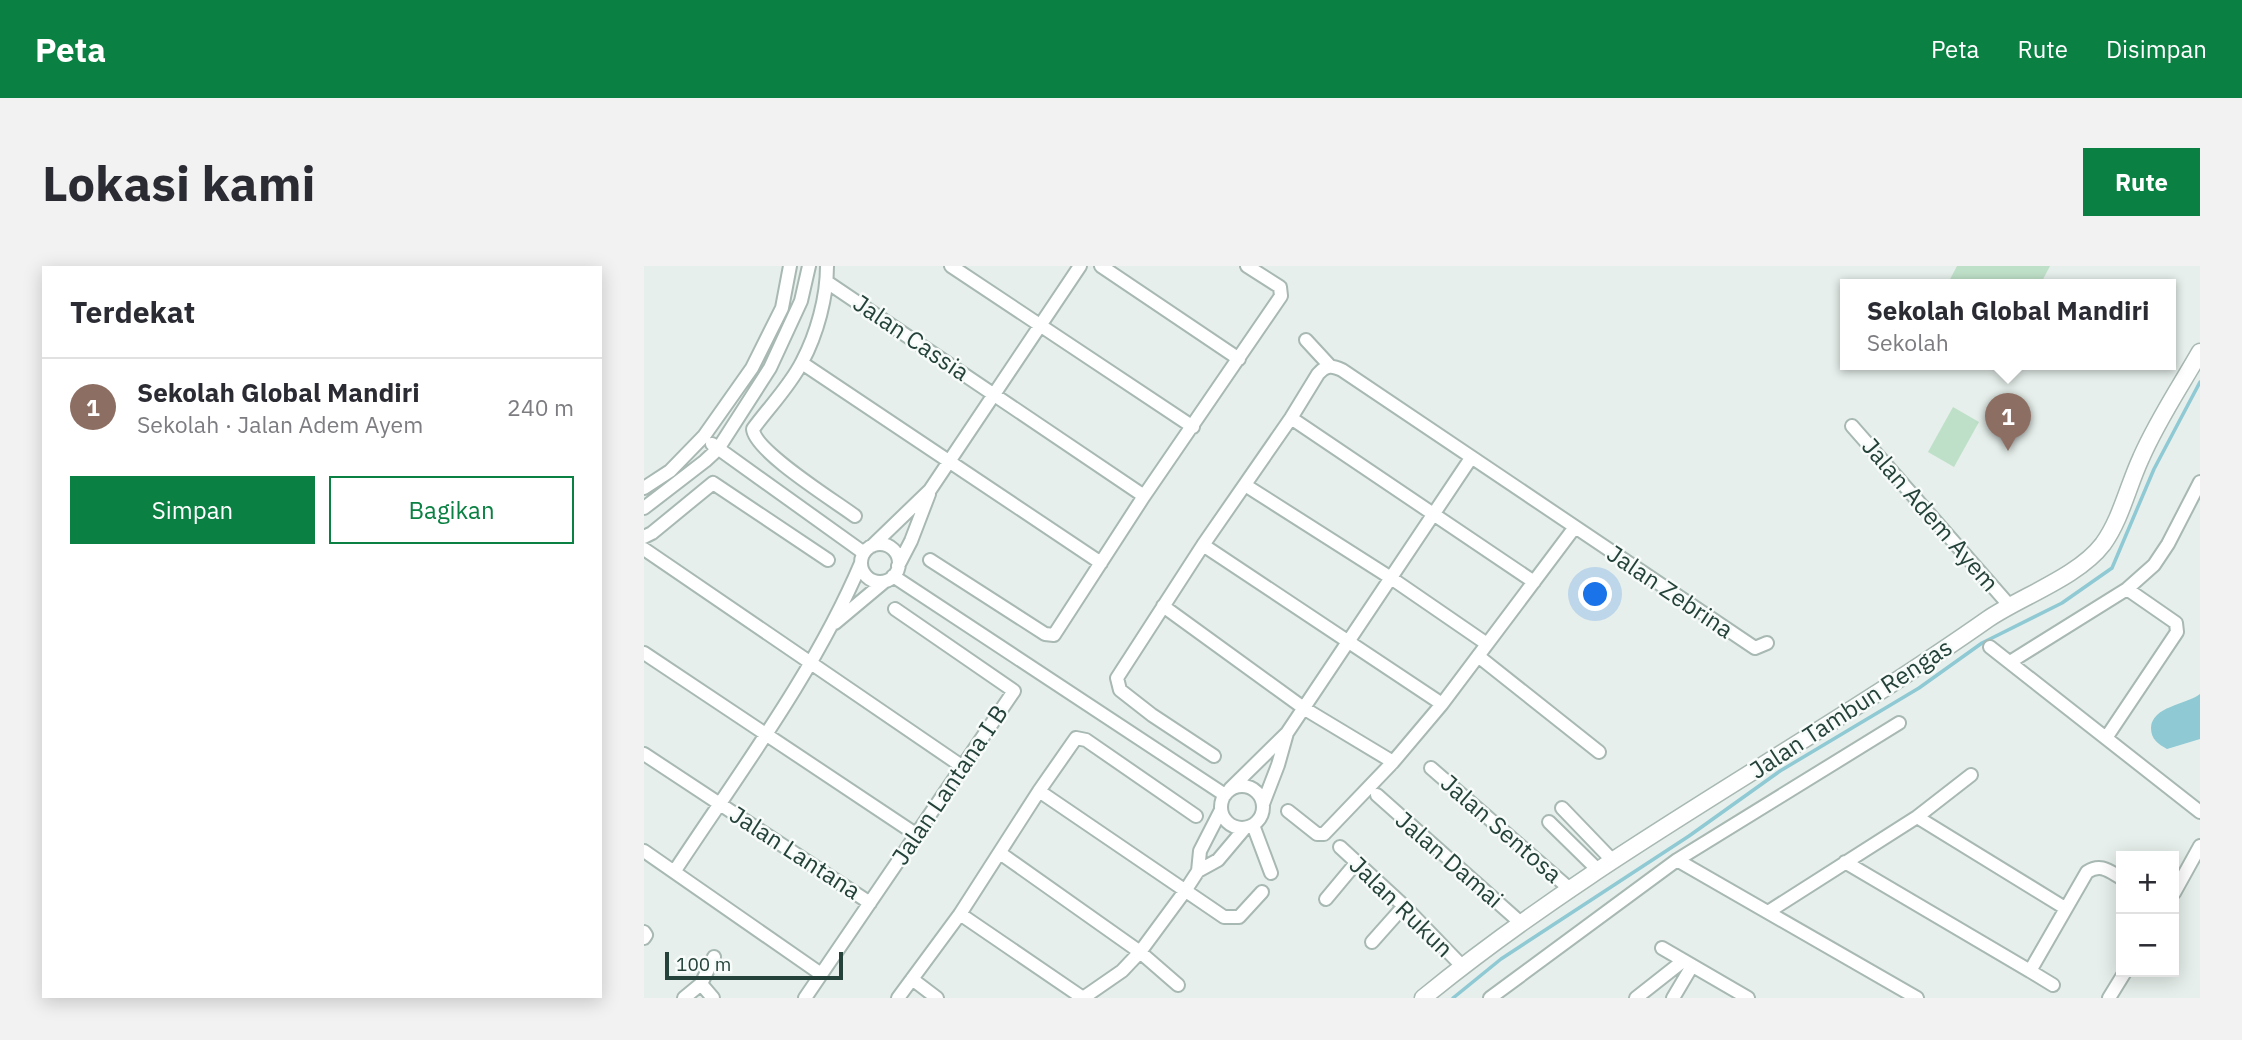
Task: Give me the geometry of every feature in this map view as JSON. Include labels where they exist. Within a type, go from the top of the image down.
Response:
[{"type":"street","points":[[644,488],[670,471],[704,436],[758,356],[782,308],[790,266]]},
{"type":"street","points":[[644,509],[718,449],[770,368],[801,301],[809,266]]},
{"type":"street","name":"Jalan Cassia","points":[[827,266],[827,282],[816,327],[802,363],[753,429],[753,434],[756,441],[776,460],[855,516]]},
{"type":"street","points":[[951,266],[1193,427]]},
{"type":"street","name":"Jalan Cassia","points":[[866,554],[890,527],[930,490],[1080,266]]},
{"type":"street","points":[[1101,266],[1239,359]]},
{"type":"street","points":[[930,560],[1050,636],[1055,635],[1144,496],[1282,296],[1280,287],[1247,266]]},
{"type":"street","name":"Jalan Cassia","points":[[827,282],[1144,496]]},
{"type":"street","name":"Jalan Zebrina","points":[[1306,341],[1330,366],[1342,370],[1755,648],[1767,643]]},
{"type":"street","name":"Jalan Tambun Rengas","points":[[1423,998],[1462,966],[1613,861],[1859,705],[2009,605],[2063,577],[2103,544],[2155,429],[2200,352]]},
{"type":"street","points":[[802,363],[1101,563]]},
{"type":"street","points":[[1214,756],[1152,716],[1120,690],[1117,682],[1119,672],[1318,374],[1323,368],[1330,366]]},
{"type":"street","points":[[1291,418],[1534,582]]},
{"type":"street","name":"Jalan Adem Ayem","points":[[1852,426],[2009,605]]},
{"type":"street","points":[[704,436],[718,449],[866,554],[868,578],[892,575],[1227,792],[1247,787],[1260,797],[1263,804]]},
{"type":"street","points":[[960,914],[1083,998],[1122,971],[1140,952],[1198,871],[1200,851],[1227,792],[1287,733],[1471,458]]},
{"type":"street","points":[[644,537],[713,483],[828,560]]},
{"type":"street","points":[[2010,662],[2127,589],[2154,565],[2200,484]]},
{"type":"street","points":[[1245,485],[1391,578],[1487,644]]},
{"type":"street","name":"Jalan Cassia","points":[[892,575],[911,541],[930,490]]},
{"type":"street","points":[[1288,811],[1317,834],[1324,834],[1393,762],[1442,704],[1575,527]]},
{"type":"street","points":[[866,554],[886,545],[891,548],[896,553],[892,575]]},
{"type":"street","points":[[1203,545],[1442,704]]},
{"type":"street","points":[[644,549],[963,767]]},
{"type":"street","name":"Jalan Lantana","points":[[674,872],[811,662],[841,610],[866,554]]},
{"type":"street","name":"Jalan Lantana","points":[[832,625],[892,575]]},
{"type":"street","points":[[2106,738],[2177,632],[2176,623],[2127,589]]},
{"type":"street","points":[[1163,606],[1304,709],[1393,762]]},
{"type":"street","name":"Jalan Lantana I B","points":[[805,998],[1014,691],[895,609]]},
{"type":"street","points":[[1990,647],[2200,812]]},
{"type":"street","points":[[644,653],[916,835]]},
{"type":"street","points":[[1478,656],[1599,752]]},
{"type":"street","points":[[1490,998],[1677,860],[1899,723]]},
{"type":"street","points":[[1198,871],[1218,860],[1259,820],[1279,765],[1287,733]]},
{"type":"street","points":[[898,998],[960,914],[1039,790],[1074,741],[1081,738],[1196,816]]},
{"type":"street","name":"Jalan Lantana","points":[[644,754],[870,903]]},
{"type":"street","name":"Jalan Sentosa","points":[[1431,768],[1571,890]]},
{"type":"street","points":[[1768,912],[1917,817],[1971,775]]},
{"type":"street","points":[[1039,790],[1224,918],[1239,917],[1262,892]]},
{"type":"street","name":"Jalan Damai","points":[[1377,795],[1522,924]]},
{"type":"street","points":[[1562,808],[1613,861]]},
{"type":"street","points":[[1221,810],[1229,824],[1235,828],[1249,827]]},
{"type":"street","points":[[1917,817],[2065,908]]},
{"type":"street","points":[[1549,822],[1599,871]]},
{"type":"street","points":[[1249,827],[1271,873]]},
{"type":"street","points":[[2179,884],[2200,846]]},
{"type":"street","name":"Jalan Rukun","points":[[1340,848],[1404,906],[1462,966]]},
{"type":"street","points":[[644,851],[821,974]]},
{"type":"street","points":[[1000,853],[1140,952],[1178,985]]},
{"type":"street","points":[[1677,860],[1917,998]]},
{"type":"street","points":[[1844,862],[2053,985]]},
{"type":"street","points":[[1326,899],[1356,863]]},
{"type":"street","points":[[2030,971],[2087,872],[2093,867],[2102,866],[2116,875]]},
{"type":"street","points":[[1372,942],[1404,906]]},
{"type":"street","points":[[1661,948],[1748,998]]},
{"type":"street","points":[[684,998],[701,984],[714,957]]},
{"type":"street","points":[[1636,998],[1687,963]]},
{"type":"street","points":[[1673,998],[1687,963]]},
{"type":"street","points":[[2109,998],[2122,977]]},
{"type":"street","points":[[912,979],[937,998]]},
{"type":"street","points":[[701,984],[713,998]]},
{"type":"green space","points":[[1957,266],[2050,266],[2043,279],[1950,279]]},
{"type":"green space","points":[[1953,407],[1979,422],[1954,467],[1928,452]]},
{"type":"water","points":[[2200,694],[2200,739],[2167,749],[2158,743],[2151,728],[2157,715]]},
{"type":"waterway","points":[[1453,998],[1501,959],[1689,836],[1780,771],[1919,688],[1982,643],[2062,603],[2112,568],[2154,469],[2200,382]]},
{"type":"place","name":"Sekolah Global Mandiri","points":[[2008,451]]}]
